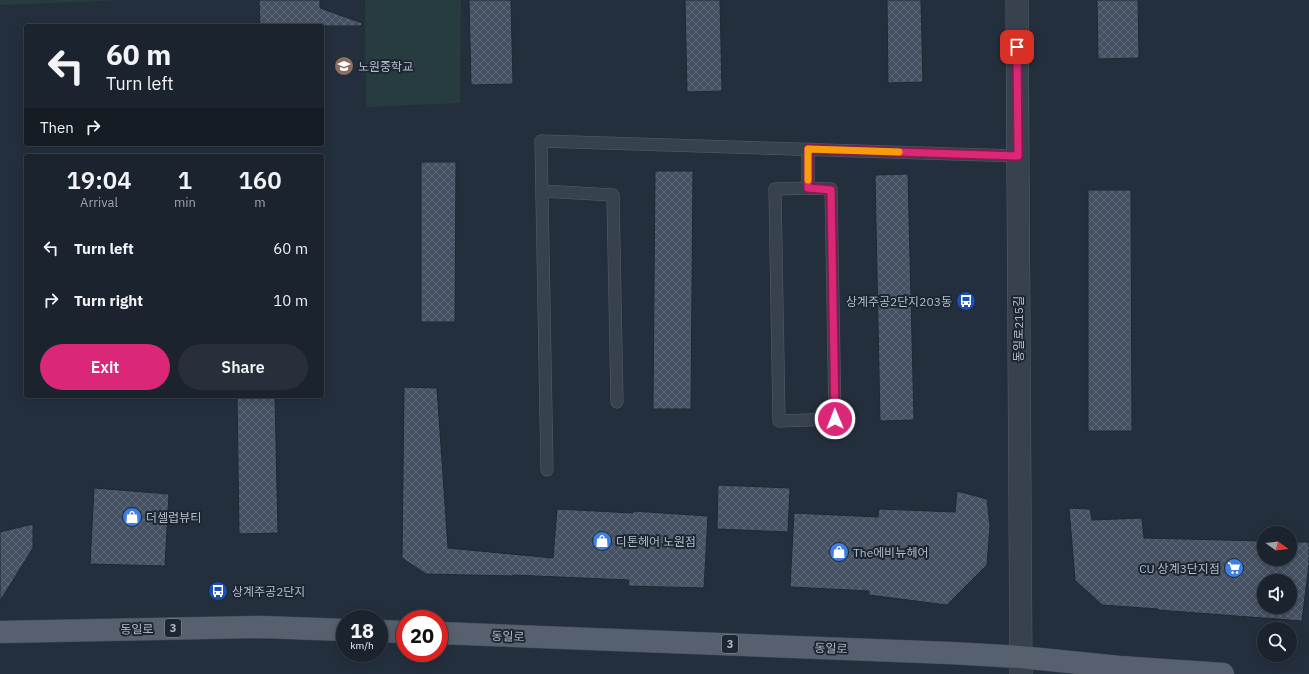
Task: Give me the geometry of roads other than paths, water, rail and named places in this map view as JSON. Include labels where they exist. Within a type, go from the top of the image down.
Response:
[{"type":"main road","name":"동일로","points":[[0,632],[262,626],[336,630]]},
{"type":"main road","name":"동일로","points":[[448,633],[950,652],[1021,666],[1119,667],[1223,674]]},
{"type":"street","name":"동일로215길","points":[[1017,0],[1021,666]]},
{"type":"lane","points":[[547,470],[541,141],[1018,156]]},
{"type":"lane","points":[[808,149],[808,188]]},
{"type":"lane","points":[[808,188],[831,190],[835,419],[779,421],[776,189],[808,188]]},
{"type":"lane","points":[[542,192],[613,195],[617,402]]},
{"type":"place","name":"노원중학교","points":[[344,66]]},
{"type":"place","name":"상계주공2단지203동","points":[[966,301]]},
{"type":"place","name":"더셀럽뷰티","points":[[132,517]]},
{"type":"place","name":"디톤헤어 노원점","points":[[602,541]]},
{"type":"place","name":"The에비뉴헤어","points":[[839,552]]},
{"type":"place","name":"CU 상계3단지점","points":[[1234,568]]},
{"type":"place","name":"상계주공2단지","points":[[218,591]]}]
